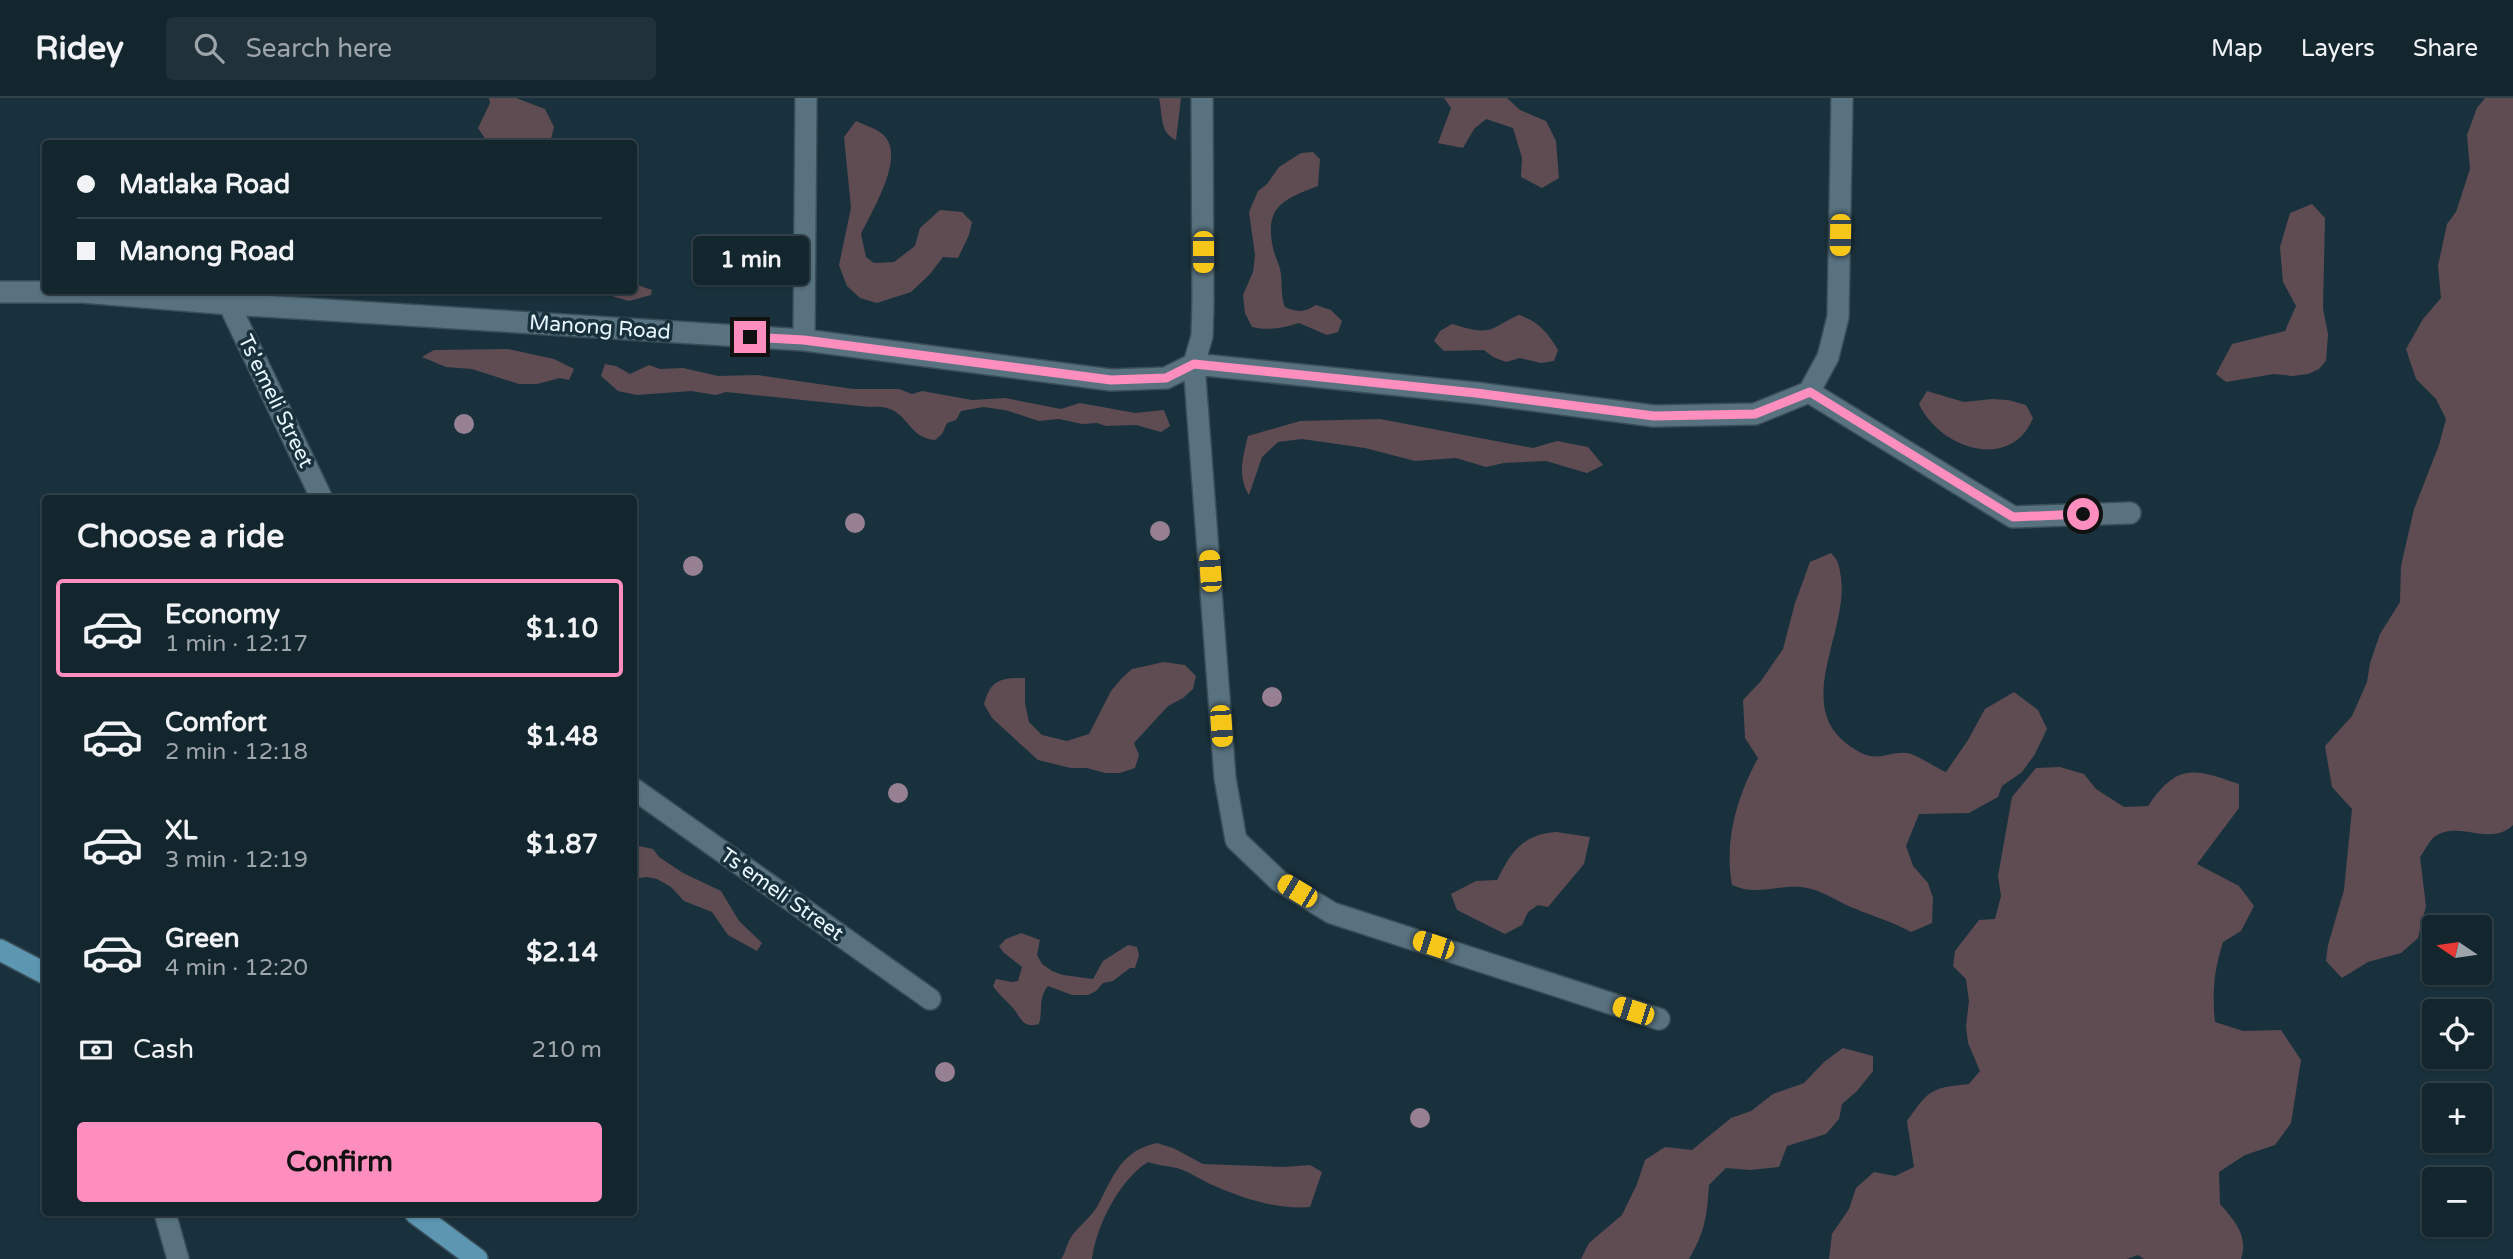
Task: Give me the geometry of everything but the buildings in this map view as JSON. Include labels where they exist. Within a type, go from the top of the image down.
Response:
[{"type":"main road","points":[[0,950],[42,972]]},
{"type":"main road","points":[[419,1216],[477,1259]]},
{"type":"street","points":[[804,340],[806,98]]},
{"type":"street","points":[[1202,98],[1202,337],[1194,364],[1225,778],[1236,840],[1279,881],[1332,913],[1659,1019]]},
{"type":"street","points":[[1842,98],[1839,317],[1828,357],[1810,392],[2013,517],[2130,513]]},
{"type":"street","name":"Manong Road","points":[[0,292],[42,292]]},
{"type":"street","name":"Manong Road","points":[[106,294],[804,340],[1111,380],[1166,378],[1194,364],[1476,393],[1654,416],[1755,414],[1810,392]]},
{"type":"street","name":"Ts'emeli Street","points":[[229,304],[320,495]]},
{"type":"street","name":"Ts'emeli Street","points":[[637,791],[930,999]]},
{"type":"street","points":[[166,1216],[178,1259]]},
{"type":"shaded area","points":[[489,98],[516,98],[545,109],[554,127],[551,140],[486,140],[478,128],[490,103]]},
{"type":"shaded area","points":[[1159,98],[1181,98],[1176,140],[1164,128]]},
{"type":"shaded area","points":[[1444,98],[1507,98],[1520,110],[1546,121],[1556,141],[1559,178],[1542,188],[1521,177],[1522,158],[1513,128],[1486,119],[1474,129],[1463,148],[1438,143],[1451,108]]},
{"type":"shaded area","points":[[2485,98],[2513,98],[2513,825],[2494,834],[2452,831],[2433,838],[2420,857],[2426,906],[2418,938],[2401,953],[2368,962],[2342,978],[2326,961],[2344,890],[2352,809],[2332,787],[2325,746],[2352,716],[2367,682],[2380,634],[2400,602],[2401,566],[2414,509],[2439,445],[2446,419],[2436,399],[2416,379],[2406,349],[2423,319],[2441,298],[2438,266],[2447,224],[2456,212],[2470,169],[2467,135],[2477,108]]},
{"type":"shaded area","points":[[856,121],[881,133],[889,142],[891,154],[885,183],[861,234],[866,257],[874,263],[894,262],[915,246],[920,228],[940,210],[962,212],[972,222],[958,258],[943,257],[911,292],[877,303],[860,298],[847,286],[839,265],[851,208],[844,137]]},
{"type":"shaded area","points":[[1313,152],[1320,159],[1318,186],[1295,195],[1279,206],[1271,222],[1273,248],[1280,269],[1285,307],[1301,311],[1316,305],[1331,310],[1342,321],[1338,332],[1327,335],[1299,323],[1276,328],[1252,327],[1245,313],[1243,295],[1253,272],[1255,255],[1249,212],[1258,191],[1267,184],[1279,167],[1301,153]]},
{"type":"shaded area","points":[[2312,204],[2325,218],[2323,309],[2328,334],[2326,361],[2319,369],[2308,374],[2274,374],[2226,382],[2216,374],[2232,344],[2285,331],[2296,306],[2283,282],[2280,247],[2290,213]]},
{"type":"shaded area","points":[[637,285],[652,290],[651,295],[629,301],[604,294],[637,294]]},
{"type":"shaded area","points":[[1519,315],[1537,324],[1550,338],[1558,350],[1554,361],[1541,363],[1520,358],[1506,362],[1484,350],[1444,351],[1434,341],[1440,331],[1452,324],[1487,330]]},
{"type":"shaded area","points":[[508,349],[554,359],[574,369],[569,380],[560,378],[537,384],[519,384],[472,369],[446,367],[422,357],[434,350]]},
{"type":"shaded area","points":[[605,364],[616,366],[630,374],[649,365],[660,369],[683,368],[718,376],[757,375],[853,389],[899,389],[912,394],[922,391],[972,400],[1005,398],[1061,409],[1080,403],[1135,413],[1164,410],[1170,426],[1161,432],[1136,425],[1106,426],[1059,419],[1039,421],[1005,410],[983,407],[961,411],[956,420],[947,423],[942,434],[935,440],[917,433],[900,415],[883,407],[726,392],[716,395],[691,391],[637,395],[618,391],[601,376]]},
{"type":"shaded area","points":[[1927,391],[1964,402],[2008,400],[2026,405],[2033,418],[2023,435],[2009,445],[1993,449],[1976,448],[1958,442],[1929,420],[1919,404]]},
{"type":"shaded area","points":[[1380,419],[1533,448],[1557,441],[1588,447],[1603,465],[1587,473],[1546,461],[1504,463],[1486,467],[1456,458],[1415,461],[1365,448],[1302,439],[1278,442],[1262,457],[1249,495],[1245,488],[1242,474],[1248,436],[1300,421]]},
{"type":"shaded area","points":[[1831,553],[1839,567],[1841,599],[1823,693],[1826,715],[1836,734],[1864,754],[1877,757],[1907,753],[1946,772],[1985,709],[2014,692],[2038,710],[2047,729],[2035,754],[2022,772],[2002,786],[1998,797],[1969,813],[1919,814],[1906,846],[1913,866],[1928,883],[1933,898],[1932,923],[1911,932],[1809,888],[1749,890],[1732,885],[1730,851],[1734,819],[1738,803],[1758,758],[1745,738],[1743,700],[1761,681],[1783,649],[1795,603],[1810,562]]},
{"type":"shaded area","points":[[1164,662],[1185,665],[1196,676],[1193,689],[1168,706],[1134,743],[1139,755],[1135,768],[1120,773],[1071,768],[1038,760],[992,718],[984,704],[990,689],[998,682],[1025,678],[1025,703],[1029,722],[1042,735],[1067,741],[1089,734],[1111,691],[1132,669]]},
{"type":"shaded area","points":[[2060,767],[2084,774],[2096,789],[2124,807],[2148,806],[2168,782],[2188,773],[2210,775],[2239,784],[2239,808],[2197,864],[2239,886],[2254,906],[2241,931],[2223,942],[2214,981],[2215,1022],[2243,1031],[2281,1030],[2301,1060],[2291,1123],[2275,1145],[2245,1155],[2219,1172],[2220,1204],[2235,1222],[2242,1236],[2241,1259],[2144,1259],[2138,1255],[2127,1259],[1829,1259],[1832,1234],[1849,1209],[1856,1188],[1874,1172],[1895,1176],[1914,1167],[1907,1121],[1920,1103],[1938,1089],[1969,1084],[1980,1071],[1968,1043],[1966,1026],[1969,1001],[1966,979],[1953,966],[1955,951],[1979,920],[1995,919],[2001,896],[1998,876],[2012,797],[2036,768]]},
{"type":"shaded area","points":[[1556,832],[1590,837],[1584,864],[1548,907],[1538,905],[1528,912],[1522,925],[1505,934],[1457,910],[1451,894],[1476,881],[1497,880],[1519,846],[1535,837]]},
{"type":"shaded area","points":[[637,846],[653,849],[659,857],[683,873],[721,891],[739,921],[762,943],[757,951],[728,935],[712,912],[684,901],[671,887],[657,879],[637,878]]},
{"type":"shaded area","points":[[1021,933],[1040,940],[1037,955],[1042,964],[1063,975],[1093,979],[1103,961],[1128,945],[1137,947],[1139,955],[1135,968],[1130,968],[1113,981],[1103,983],[1088,995],[1072,995],[1048,986],[1042,1000],[1039,1024],[1029,1025],[1025,1024],[993,986],[996,979],[1018,981],[1022,967],[999,946],[1006,939]]},
{"type":"shaded area","points":[[1843,1048],[1873,1056],[1873,1071],[1842,1104],[1839,1119],[1826,1134],[1787,1146],[1779,1167],[1750,1170],[1726,1168],[1709,1185],[1704,1224],[1689,1259],[1581,1259],[1589,1243],[1622,1215],[1645,1160],[1665,1147],[1692,1150],[1731,1118],[1751,1111],[1773,1094],[1804,1083],[1824,1062]]},
{"type":"shaded area","points":[[1157,1143],[1203,1164],[1283,1167],[1310,1165],[1322,1172],[1310,1207],[1285,1207],[1247,1198],[1180,1169],[1148,1162],[1128,1180],[1111,1204],[1098,1232],[1092,1259],[1061,1259],[1072,1235],[1095,1210],[1120,1166],[1135,1152]]},
{"type":"route","points":[[750,337],[804,340],[1111,380],[1166,378],[1194,364],[1476,393],[1654,416],[1755,414],[1810,392],[2013,517],[2083,514]]}]
